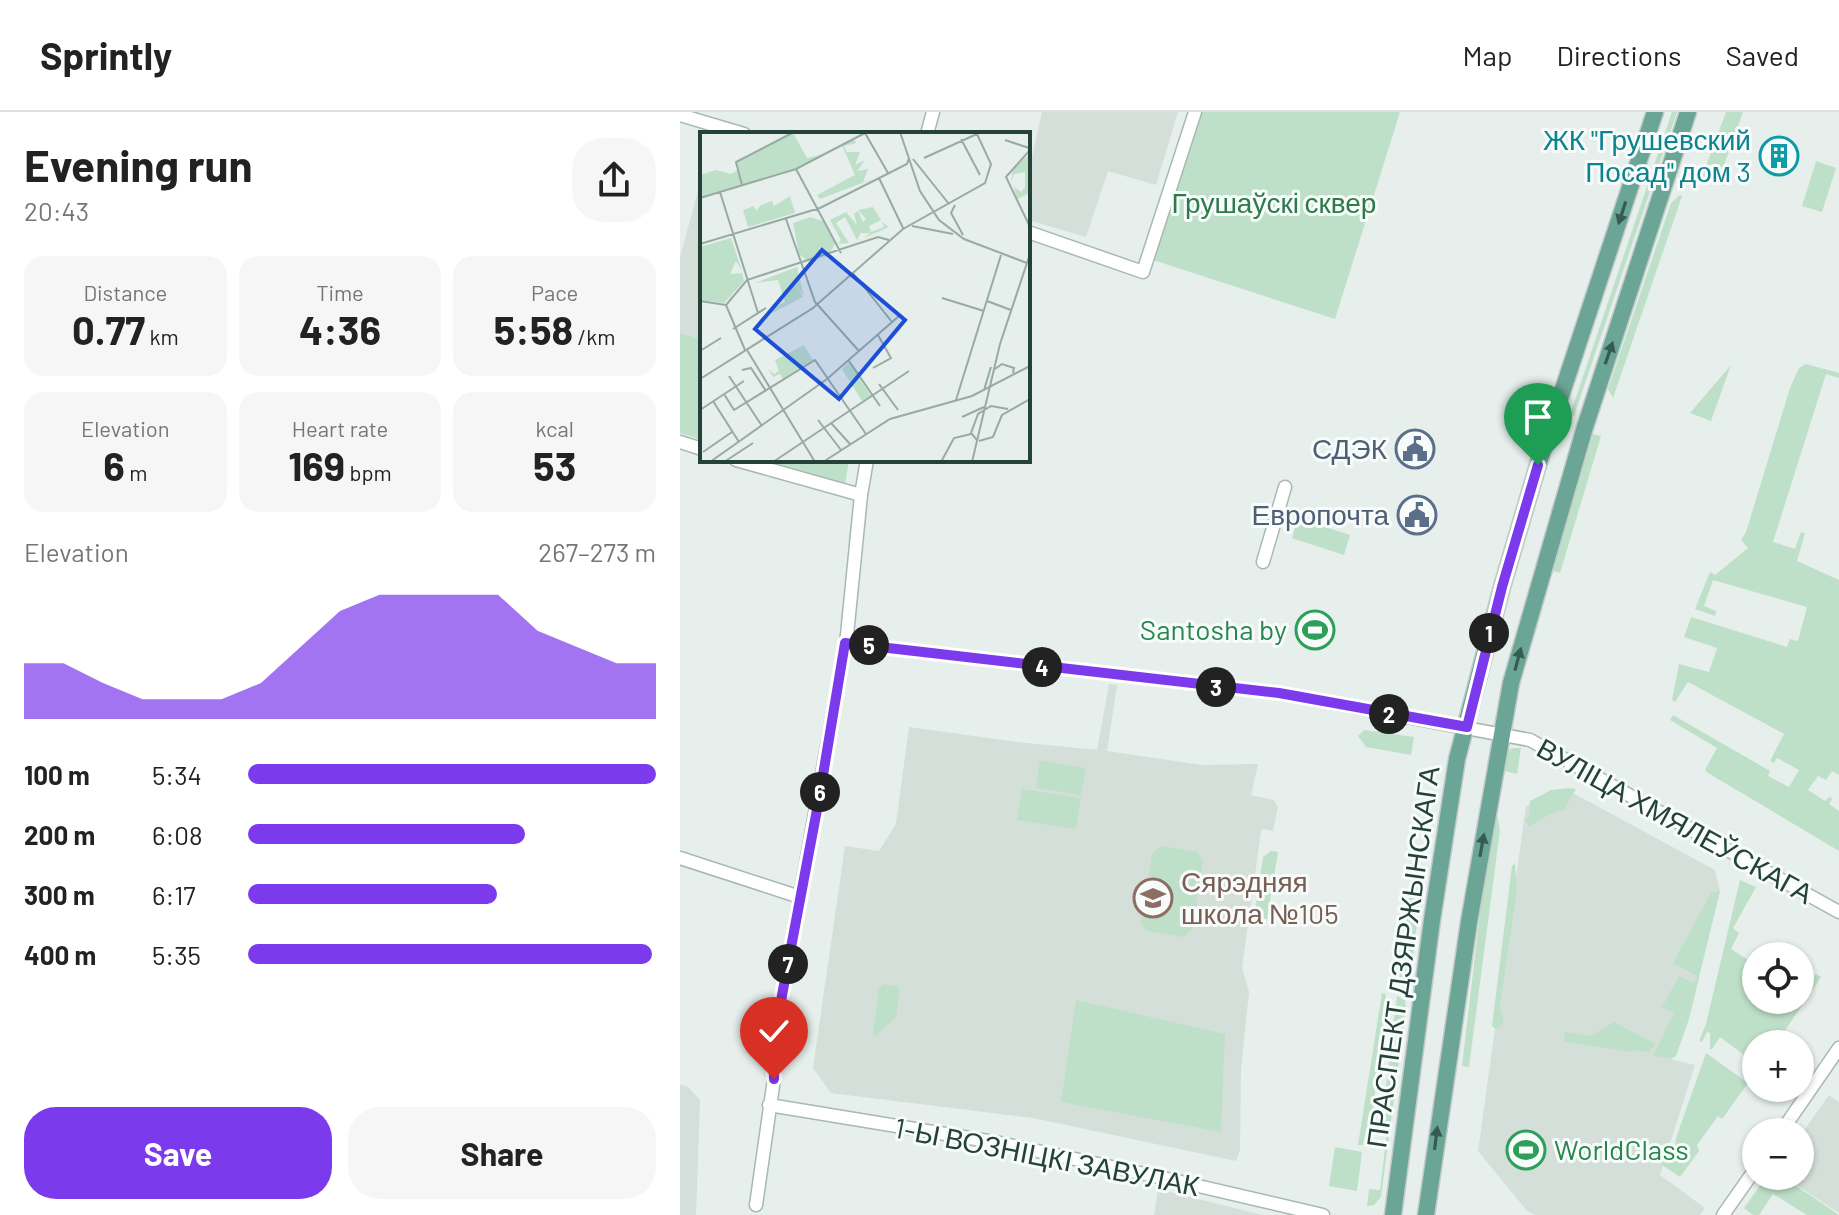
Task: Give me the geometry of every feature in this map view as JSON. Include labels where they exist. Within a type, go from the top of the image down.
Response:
[{"type":"main road","name":"ПРАСПЕКТ ДЗЯРЖЫНСКАГА","points":[[1393,1215],[1457,759],[1538,465],[1655,112]]},
{"type":"main road","name":"ПРАСПЕКТ ДЗЯРЖЫНСКАГА","points":[[1426,1215],[1450,1039],[1500,735],[1531,611],[1585,427],[1688,112]]},
{"type":"street","points":[[928,132],[933,112]]},
{"type":"street","points":[[1030,233],[1143,272],[1195,112]]},
{"type":"street","points":[[680,115],[737,132]]},
{"type":"street","points":[[680,442],[700,448]]},
{"type":"street","points":[[743,462],[861,495]]},
{"type":"street","points":[[756,1205],[774,1079],[772,1053],[845,643],[867,462]]},
{"type":"street","points":[[1263,562],[1285,487]]},
{"type":"street","name":"ВУЛІЦА ХМЯЛЕЎСКАГА","points":[[845,643],[1279,693],[1536,742],[1839,912]]},
{"type":"street","points":[[680,858],[800,897]]},
{"type":"street","points":[[1791,1118],[1839,1048]]},
{"type":"street","name":"1-Ы ВОЗНІЦКІ ЗАВУЛАК","points":[[769,1105],[1000,1143],[1323,1215]]},
{"type":"street","points":[[1723,1215],[1742,1188]]},
{"type":"shaded area","points":[[1042,112],[1178,112],[1156,185],[1108,171],[1086,237],[1030,221],[1030,166]]},
{"type":"shaded area","points":[[700,183],[700,338],[680,333],[680,257]]},
{"type":"shaded area","points":[[1109,684],[1117,685],[1107,751],[1202,765],[1258,764],[1251,795],[1274,800],[1278,807],[1273,831],[1263,829],[1261,832],[1242,967],[1249,992],[1241,1070],[1240,1150],[1236,1161],[1033,1118],[831,1093],[813,1068],[845,846],[879,851],[896,824],[909,727],[1097,750]]},
{"type":"shaded area","points":[[1571,792],[1715,870],[1720,891],[1698,976],[1657,1056],[1695,1065],[1660,1175],[1705,1208],[1700,1215],[1536,1215],[1527,1211],[1478,1151],[1526,806]]},
{"type":"shaded area","points":[[680,1085],[687,1086],[700,1100],[696,1215],[680,1215]]},
{"type":"shaded area","points":[[1829,1095],[1839,1102],[1839,1213],[1804,1190],[1814,1190],[1813,1118]]},
{"type":"shaded area","points":[[1158,1189],[1262,1215],[1154,1215]]},
{"type":"green space","name":"Грушаўскі сквер","points":[[1202,112],[1400,112],[1335,319],[1153,260]]},
{"type":"green space","points":[[1672,112],[1677,112],[1574,416],[1570,415]]},
{"type":"green space","points":[[1726,112],[1743,112],[1720,176],[1725,180],[1725,186],[1702,177]]},
{"type":"green space","points":[[1816,161],[1836,168],[1822,212],[1802,206]]},
{"type":"green space","points":[[1680,195],[1613,398],[1608,389],[1671,203]]},
{"type":"green space","points":[[680,333],[700,338],[700,439],[680,433]]},
{"type":"green space","points":[[1806,364],[1839,373],[1839,378],[1826,374],[1773,542],[1795,549],[1801,532],[1805,533],[1797,561],[1839,580],[1839,775],[1832,771],[1826,780],[1818,776],[1808,790],[1825,801],[1833,798],[1829,804],[1839,811],[1839,851],[1708,773],[1705,770],[1717,748],[1670,720],[1673,715],[1770,771],[1768,776],[1789,787],[1799,770],[1777,758],[1774,763],[1770,761],[1784,734],[1688,682],[1675,702],[1672,700],[1679,664],[1709,672],[1717,648],[1684,637],[1691,617],[1787,647],[1790,639],[1798,641],[1807,607],[1713,580],[1704,606],[1716,611],[1715,616],[1695,609],[1710,572],[1715,575],[1748,548],[1741,540],[1790,388],[1799,368]]},
{"type":"green space","points":[[1731,365],[1711,421],[1690,413]]},
{"type":"green space","points":[[1593,434],[1601,436],[1560,573],[1552,571]]},
{"type":"green space","points":[[772,462],[849,462],[845,485]]},
{"type":"green space","points":[[1298,518],[1350,535],[1344,555],[1292,538]]},
{"type":"green space","points":[[1364,730],[1414,737],[1411,755],[1366,747],[1358,736]]},
{"type":"green space","points":[[1512,748],[1521,748],[1517,774],[1505,771],[1497,814],[1500,830],[1469,1067],[1462,1066],[1483,888],[1505,754]]},
{"type":"green space","points":[[1040,760],[1086,768],[1081,795],[1036,788]]},
{"type":"green space","points":[[1022,789],[1081,798],[1076,829],[1017,820]]},
{"type":"green space","points":[[1576,789],[1564,810],[1548,815],[1529,827],[1525,819],[1529,816],[1530,801],[1551,790]]},
{"type":"green space","points":[[1161,846],[1197,852],[1203,861],[1192,929],[1184,937],[1146,931],[1141,923],[1152,854]]},
{"type":"green space","points":[[1271,851],[1278,852],[1267,919],[1254,917],[1263,857]]},
{"type":"green space","points":[[1515,863],[1517,890],[1500,1006],[1504,1022],[1496,1029],[1492,1026],[1512,866]]},
{"type":"green space","points":[[1740,880],[1756,887],[1733,928],[1739,933],[1731,949],[1742,956],[1742,1014],[1796,1014],[1785,1030],[1742,1030],[1742,1054],[1720,1037],[1710,1049],[1710,1033],[1707,1032],[1702,1042],[1699,1041],[1706,1024]]},
{"type":"green space","points":[[1411,881],[1422,883],[1411,971],[1404,980],[1399,980]]},
{"type":"green space","points":[[1720,891],[1689,1019],[1676,1056],[1671,1059],[1653,1056],[1674,1013],[1662,1007],[1679,976],[1693,983],[1697,976],[1673,963],[1711,893]]},
{"type":"green space","points":[[1816,974],[1821,977],[1814,987],[1814,976]]},
{"type":"green space","points":[[883,984],[897,986],[900,990],[896,1017],[875,1037],[879,988]]},
{"type":"green space","points":[[1382,993],[1386,994],[1372,1118],[1363,1145],[1358,1145]]},
{"type":"green space","points":[[1397,996],[1405,1000],[1406,1008],[1381,1197],[1374,1205],[1367,1206],[1369,1189],[1380,1190],[1387,1132],[1382,1118]]},
{"type":"green space","points":[[1076,1000],[1225,1034],[1221,1132],[1061,1102]]},
{"type":"green space","points":[[1614,1022],[1656,1044],[1648,1052],[1632,1052],[1564,1042],[1565,1032],[1591,1036]]},
{"type":"green space","points":[[1706,1053],[1742,1079],[1742,1091],[1722,1119],[1718,1116],[1697,1145],[1699,1151],[1680,1177],[1634,1146],[1637,1143],[1674,1156],[1676,1138]]},
{"type":"green space","points":[[1335,1147],[1362,1152],[1357,1191],[1329,1186]]},
{"type":"green space","points":[[1757,1190],[1802,1190],[1839,1215],[1807,1215],[1773,1194],[1759,1215],[1753,1215],[1744,1208]]},
{"type":"place","name":"ЖК \"Грушевский Посад\" дом 3","points":[[1779,156]]},
{"type":"place","name":"СДЭК","points":[[1415,449]]},
{"type":"place","name":"Европочта","points":[[1417,515]]},
{"type":"place","name":"Santosha by","points":[[1315,630]]},
{"type":"place","name":"Сярэдняя школа №105","points":[[1153,898]]},
{"type":"place","name":"WorldClass","points":[[1526,1150]]},
{"type":"route","points":[[774,1079],[773,1043],[845,643],[1279,693],[1467,727],[1479,671],[1538,465]]}]
